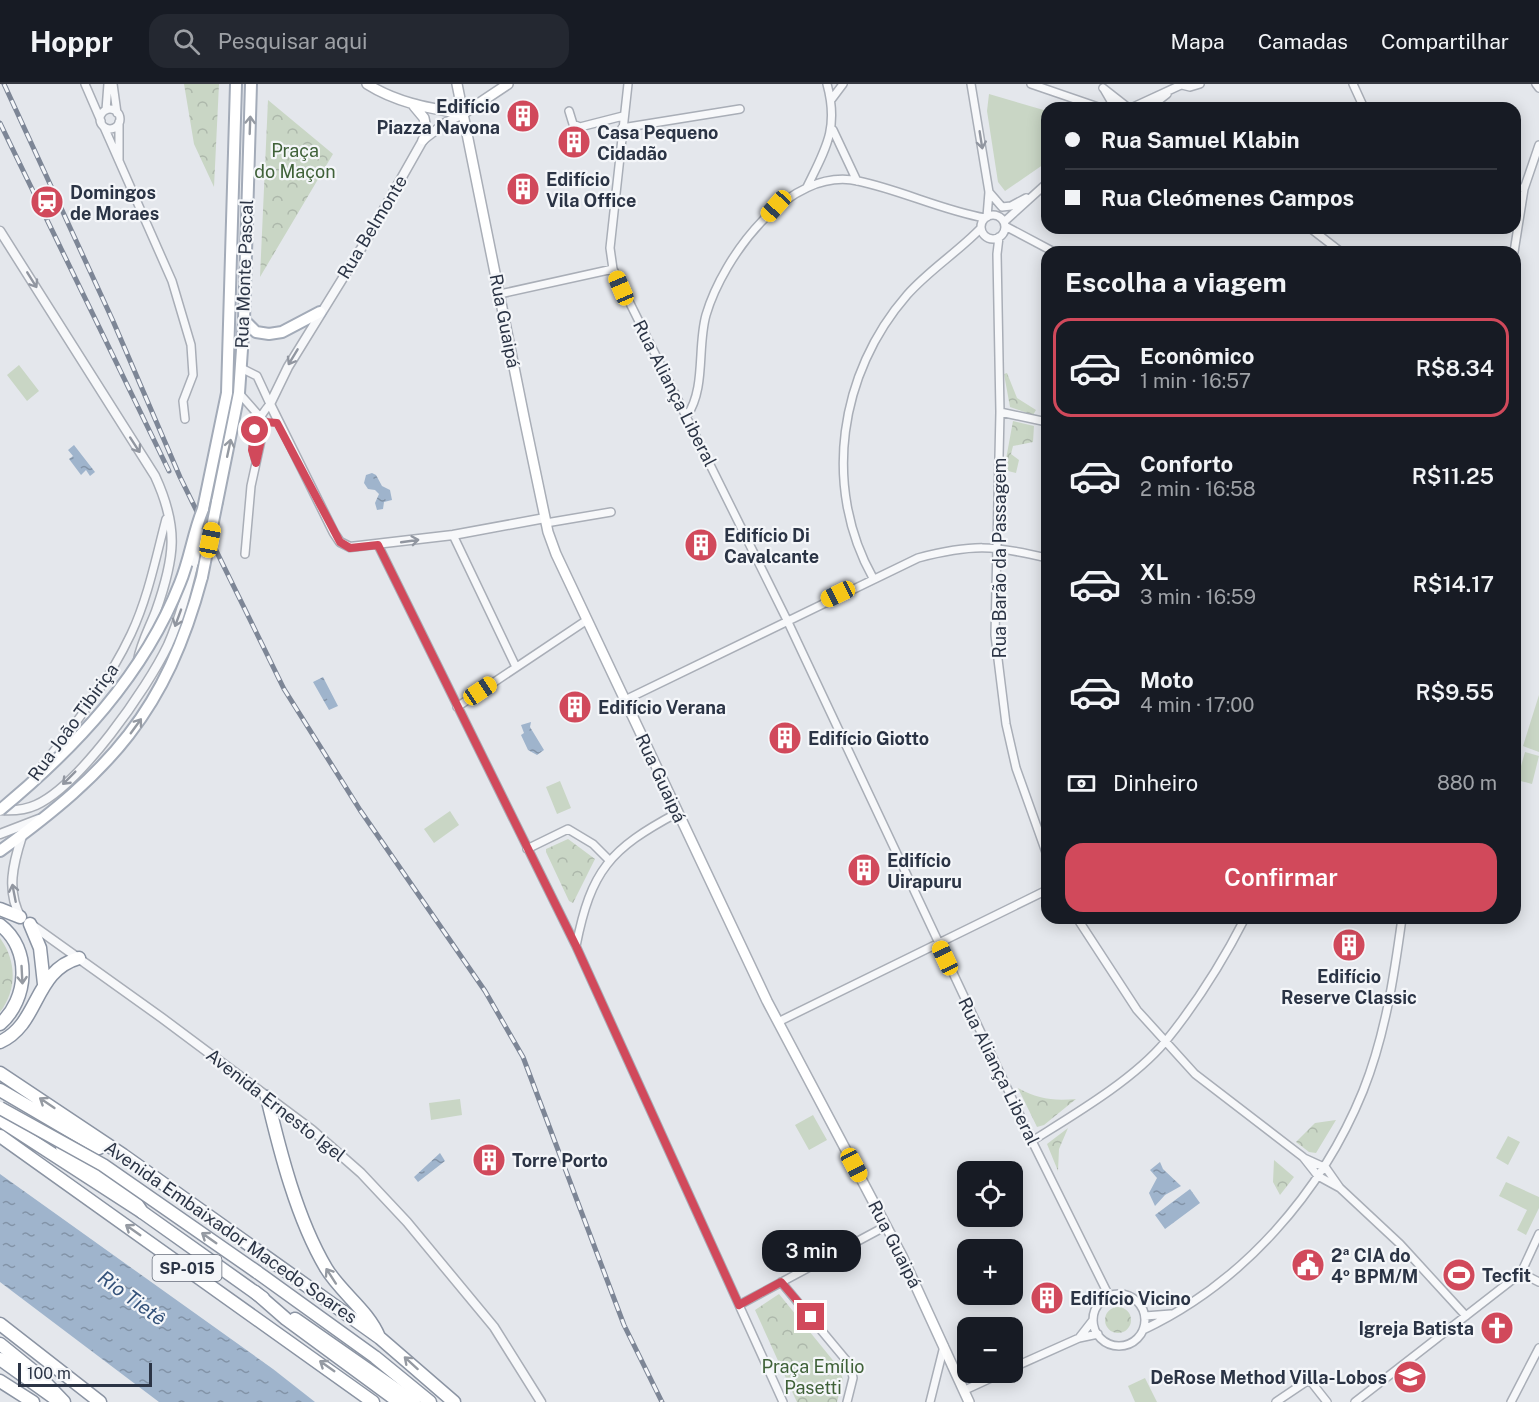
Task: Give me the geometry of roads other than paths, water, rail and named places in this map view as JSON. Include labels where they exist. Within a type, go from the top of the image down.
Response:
[{"type":"highway","points":[[0,909],[25,921],[40,948],[44,984]]},
{"type":"highway","points":[[0,925],[14,941],[23,976],[17,1004],[0,1024]]},
{"type":"highway","points":[[0,1042],[23,1022],[55,969],[79,958]]},
{"type":"highway","name":"Avenida Embaixador Macedo Soares","points":[[0,1073],[123,1155],[380,1338],[454,1402]]},
{"type":"highway","points":[[0,1090],[108,1153],[123,1155]]},
{"type":"highway","points":[[267,1097],[278,1142],[315,1249],[337,1285],[374,1324],[380,1338]]},
{"type":"highway","points":[[0,1102],[134,1200],[142,1212]]},
{"type":"highway","points":[[0,1108],[103,1165],[375,1357],[430,1402]]},
{"type":"highway","points":[[0,1120],[142,1212],[255,1292],[370,1369],[414,1402]]},
{"type":"highway","name":"SP-015","points":[[0,1136],[373,1402]]},
{"type":"highway","points":[[255,1292],[286,1319],[399,1402]]},
{"type":"highway","points":[[0,1324],[100,1402]]},
{"type":"highway","points":[[0,1344],[37,1374],[62,1402]]},
{"type":"highway","points":[[0,1359],[62,1402]]},
{"type":"highway","points":[[0,1381],[33,1402]]},
{"type":"main road","name":"Rua Monte Pascal","points":[[2,810],[89,729],[138,660],[180,584],[203,509],[227,393],[236,84]]},
{"type":"main road","name":"Rua Monte Pascal","points":[[0,851],[48,816],[98,772],[145,714],[178,654],[202,577],[239,393],[244,320],[251,84]]},
{"type":"main road","points":[[367,84],[414,106],[463,114]]},
{"type":"main road","name":"Rua Guaipá","points":[[457,84],[546,520],[556,554],[778,1022],[886,1226],[969,1402]]},
{"type":"main road","name":"Rua Belmonte","points":[[463,114],[508,84]]},
{"type":"main road","points":[[414,106],[426,126],[427,134],[423,140]]},
{"type":"main road","points":[[244,320],[256,332],[276,334],[320,312]]},
{"type":"street","points":[[85,84],[172,281],[191,345],[193,375],[183,401],[184,419]]},
{"type":"street","points":[[102,124],[108,84]]},
{"type":"street","points":[[113,84],[119,122],[120,160]]},
{"type":"street","name":"Rua Aliança Liberal","points":[[628,84],[610,248],[613,269],[801,648],[1032,1141],[1109,1296]]},
{"type":"street","points":[[807,187],[824,154],[832,130],[831,100],[826,84]]},
{"type":"street","points":[[831,100],[843,84]]},
{"type":"street","points":[[1031,84],[1080,102]]},
{"type":"street","points":[[1167,84],[1168,93]]},
{"type":"street","points":[[1157,102],[1180,85],[1190,87],[1200,84]]},
{"type":"street","points":[[1353,84],[1361,102]]},
{"type":"street","points":[[1536,84],[1539,88]]},
{"type":"street","points":[[971,85],[989,192],[984,222]]},
{"type":"street","points":[[1102,86],[1121,102]]},
{"type":"street","points":[[1102,86],[1111,102]]},
{"type":"street","points":[[1144,102],[1168,93]]},
{"type":"street","points":[[94,106],[104,111],[117,113]]},
{"type":"street","points":[[622,128],[740,109]]},
{"type":"street","points":[[569,111],[573,124],[580,127],[623,116]]},
{"type":"street","name":"Rua Belmonte","points":[[270,404],[288,367],[367,239],[423,140],[433,130],[463,114]]},
{"type":"street","points":[[102,124],[112,128],[119,122]]},
{"type":"street","points":[[832,130],[857,181]]},
{"type":"street","points":[[1521,208],[1524,189],[1539,145]]},
{"type":"street","points":[[687,416],[697,402],[706,316],[719,283],[739,251],[776,206],[807,187],[834,179],[857,181],[962,214],[984,222],[998,232],[1025,238],[1042,246]]},
{"type":"street","points":[[968,242],[998,232],[1041,188]]},
{"type":"street","points":[[989,192],[998,203],[1006,207],[1034,194]]},
{"type":"street","points":[[873,578],[850,523],[845,500],[843,443],[852,395],[882,327],[928,273],[968,242],[984,222],[998,216],[998,232]]},
{"type":"street","points":[[0,231],[155,476],[169,508],[173,539],[169,564],[138,660]]},
{"type":"street","name":"Rua Barão da Passagem","points":[[998,232],[1000,412],[995,635],[1006,724],[1016,768],[1041,838]]},
{"type":"street","points":[[1318,234],[1333,246]]},
{"type":"street","points":[[500,294],[613,269]]},
{"type":"street","points":[[240,369],[257,376],[277,423],[340,542],[350,548],[611,512]]},
{"type":"street","points":[[239,393],[262,420],[277,423]]},
{"type":"street","points":[[245,554],[251,486],[256,463],[252,450],[270,404]]},
{"type":"street","points":[[1000,412],[1041,421]]},
{"type":"street","points":[[0,819],[2,810],[35,805],[56,792],[99,747],[131,706],[167,646],[194,562],[203,509]]},
{"type":"street","name":"Rua João Tibiriça","points":[[2,810],[93,701],[117,662],[141,610],[166,519]]},
{"type":"street","points":[[453,535],[516,667]]},
{"type":"street","points":[[378,545],[576,946],[783,1402]]},
{"type":"street","points":[[625,700],[804,611],[918,558],[946,551],[996,546],[1041,557]]},
{"type":"street","points":[[457,706],[587,620]]},
{"type":"street","points":[[576,946],[590,891],[609,860],[642,832],[677,813]]},
{"type":"street","points":[[0,834],[48,816]]},
{"type":"street","points":[[527,849],[568,829],[577,832],[609,860]]},
{"type":"street","points":[[22,836],[12,869],[12,883],[25,921]]},
{"type":"street","points":[[778,1022],[1041,893]]},
{"type":"street","name":"Avenida Ernesto Igel","points":[[25,921],[79,958],[267,1097],[331,1145],[362,1173],[407,1222],[494,1327],[542,1402]]},
{"type":"street","points":[[1081,924],[1113,975],[1165,1042],[1195,1074],[1303,1157],[1323,1167],[1340,1188],[1400,1244],[1466,1316]]},
{"type":"street","points":[[1032,1141],[1115,1085],[1165,1042],[1213,974],[1242,924]]},
{"type":"street","points":[[1093,1320],[1098,1334],[1106,1342],[1119,1346],[1133,1342],[1143,1330],[1174,1314],[1218,1285],[1248,1259],[1274,1231],[1318,1176],[1340,1142],[1363,1090],[1381,1036],[1393,985],[1401,924]]},
{"type":"street","points":[[1303,1157],[1318,1176],[1340,1188]]},
{"type":"street","points":[[739,1305],[886,1226]]},
{"type":"street","points":[[1355,1402],[1521,1273],[1539,1234]]},
{"type":"street","points":[[1521,1273],[1539,1282]]},
{"type":"street","points":[[781,1282],[851,1366],[853,1378],[847,1402]]},
{"type":"street","points":[[1079,1338],[1093,1320],[1098,1305],[1109,1296],[1125,1294],[1138,1302],[1145,1316],[1143,1330]]},
{"type":"street","points":[[1145,1316],[1174,1314]]},
{"type":"street","points":[[1023,1363],[1079,1338],[1098,1334]]},
{"type":"street","points":[[930,1402],[944,1346]]},
{"type":"street","points":[[1511,1402],[1539,1348]]},
{"type":"street","points":[[1276,1402],[1307,1381],[1312,1383],[1327,1402]]},
{"type":"street","points":[[965,1390],[980,1383]]},
{"type":"water","points":[[74,445],[95,472],[90,476],[86,470],[81,475],[69,459],[73,456],[68,450]]},
{"type":"water","points":[[372,473],[376,475],[382,486],[390,490],[392,500],[384,502],[383,509],[377,510],[375,503],[379,494],[375,490],[368,489],[364,483],[366,475]]},
{"type":"water","points":[[323,677],[338,706],[329,710],[313,682]]},
{"type":"water","points":[[531,722],[530,727],[544,750],[537,755],[528,750],[521,735],[524,733],[521,725]]},
{"type":"water","points":[[440,1153],[445,1161],[418,1182],[414,1177]]},
{"type":"water","points":[[1160,1162],[1163,1169],[1181,1186],[1165,1195],[1155,1206],[1149,1193],[1157,1178],[1150,1170]]},
{"type":"water","name":"Rio Tietê","points":[[0,1174],[273,1369],[315,1402],[159,1402],[0,1282]]},
{"type":"water","points":[[1190,1189],[1200,1203],[1165,1229],[1155,1215]]},
{"type":"railway","points":[[4,84],[113,321],[180,477],[284,689],[360,810],[485,991],[523,1057],[624,1325],[662,1402]]},
{"type":"railway","points":[[0,123],[169,471]]},
{"type":"place","name":"Edifício Piazza Navona","points":[[523,116]]},
{"type":"place","name":"Casa Pequeno Cidadão","points":[[574,142]]},
{"type":"place","name":"Edifício Vila Office","points":[[523,189]]},
{"type":"place","name":"Domingos de Moraes","points":[[47,202]]},
{"type":"place","name":"Edifício Di Cavalcante","points":[[701,545]]},
{"type":"place","name":"Edifício Verana","points":[[575,707]]},
{"type":"place","name":"Edifício Giotto","points":[[785,738]]},
{"type":"place","name":"Edifício Uirapuru","points":[[864,870]]},
{"type":"place","name":"Edifício Reserve Classic","points":[[1349,945]]},
{"type":"place","name":"Torre Porto","points":[[489,1160]]},
{"type":"place","name":"2ª CIA do 4º BPM/M","points":[[1308,1265]]},
{"type":"place","name":"Tecfit","points":[[1459,1275]]},
{"type":"place","name":"Edifício Vicino","points":[[1047,1298]]},
{"type":"place","name":"Igreja Batista","points":[[1497,1328]]},
{"type":"place","name":"DeRose Method Villa-Lobos","points":[[1410,1377]]},
{"type":"park label","name":"Praça do Maçon","points":[[295,160]]},
{"type":"park label","name":"Praça Emílio Pasetti","points":[[813,1376]]}]
